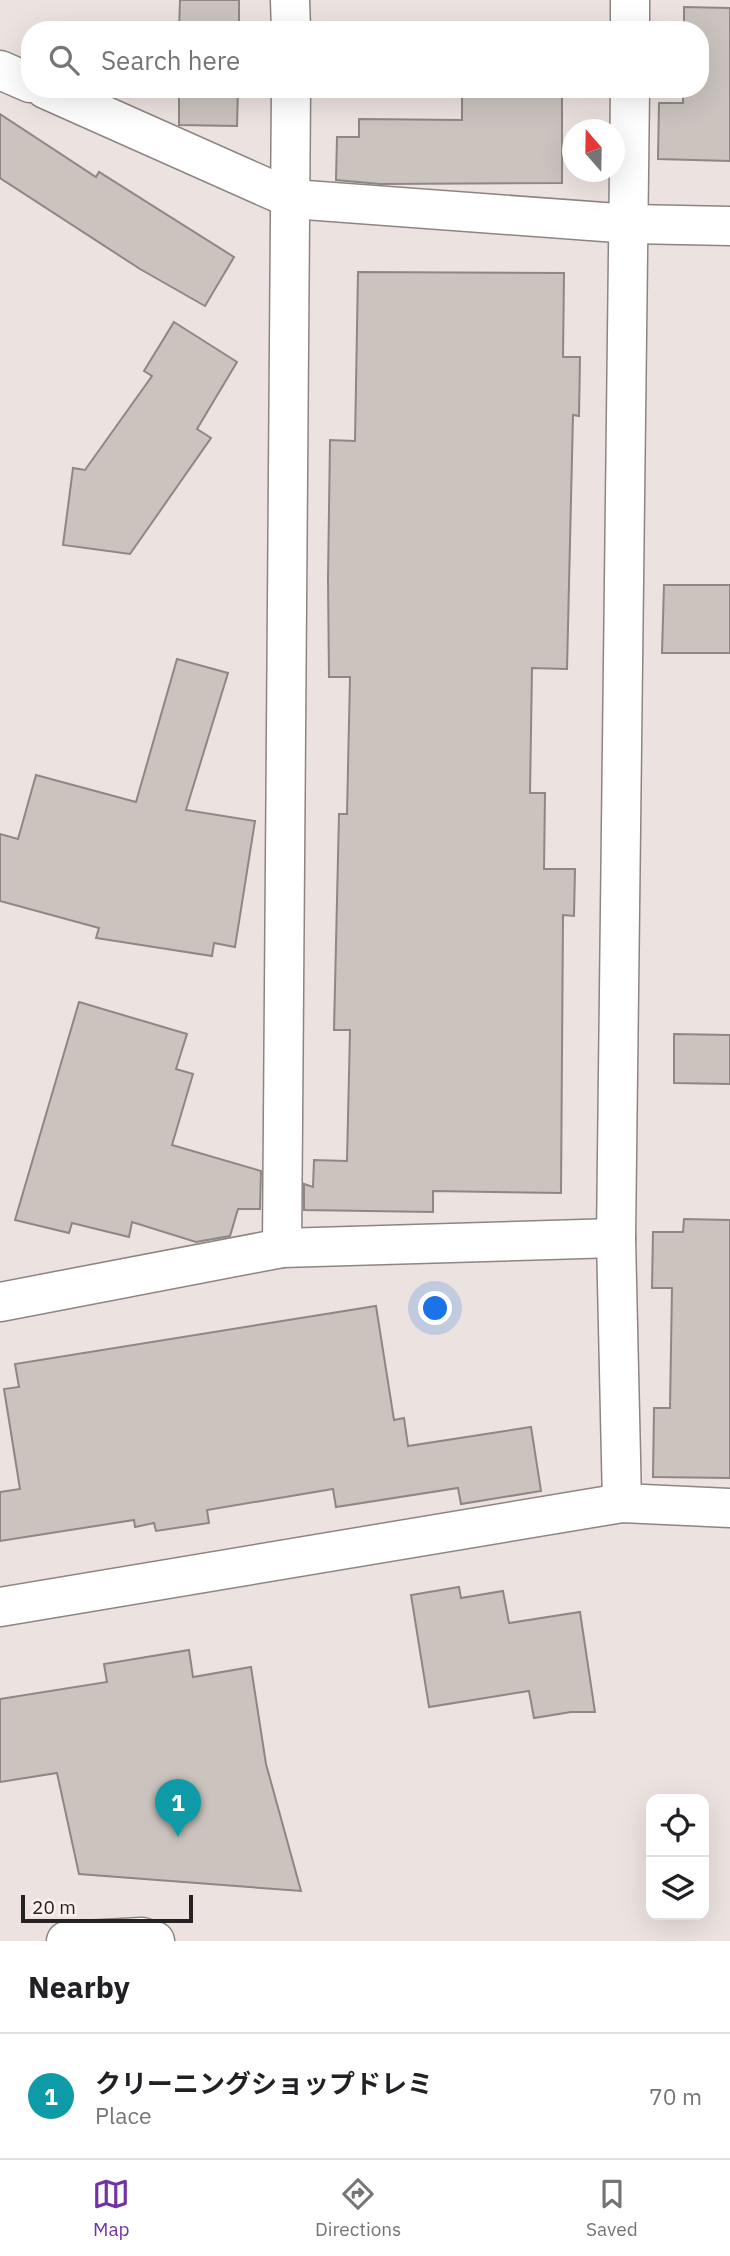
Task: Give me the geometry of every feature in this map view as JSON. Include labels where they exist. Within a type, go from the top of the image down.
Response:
[{"type":"street","points":[[290,0],[290,21]]},
{"type":"street","points":[[630,0],[630,21]]},
{"type":"street","points":[[0,70],[21,79]]},
{"type":"street","points":[[64,98],[292,198],[631,224],[730,226]]},
{"type":"street","points":[[282,1248],[291,98]]},
{"type":"street","points":[[622,1503],[616,1238],[631,224],[630,98]]},
{"type":"street","points":[[0,1302],[282,1248],[616,1238]]},
{"type":"street","points":[[0,1607],[622,1503],[730,1508]]},
{"type":"street","points":[[66,1941],[142,1937],[155,1941]]},
{"type":"building","points":[[180,0],[239,0],[239,21],[179,21]]},
{"type":"building","points":[[684,7],[730,8],[730,161],[658,159],[659,103],[683,103],[683,98],[709,98],[709,21],[684,21]]},
{"type":"building","points":[[179,98],[238,98],[237,126],[179,125]]},
{"type":"building","points":[[462,98],[562,98],[562,183],[380,184],[336,180],[337,137],[359,137],[359,119],[462,120]]},
{"type":"building","points":[[0,114],[96,177],[99,172],[234,257],[205,306],[140,269],[0,178]]},
{"type":"building","points":[[358,272],[564,273],[563,357],[580,357],[579,416],[573,415],[567,669],[532,668],[530,793],[545,793],[544,869],[575,869],[574,916],[563,915],[561,1193],[433,1191],[433,1212],[304,1210],[304,1184],[313,1187],[314,1160],[347,1161],[350,1030],[334,1030],[339,814],[347,814],[350,677],[329,677],[328,579],[330,440],[355,441]]},
{"type":"building","points":[[174,322],[237,362],[197,429],[211,438],[130,554],[63,545],[73,468],[85,470],[152,376],[144,371]]},
{"type":"building","points":[[664,585],[730,585],[730,653],[662,653]]},
{"type":"building","points":[[177,659],[228,673],[186,810],[255,821],[235,947],[214,943],[212,956],[96,938],[99,928],[0,901],[0,834],[18,839],[36,775],[136,802]]},
{"type":"building","points":[[79,1002],[187,1034],[176,1069],[193,1074],[172,1145],[261,1171],[260,1209],[238,1209],[230,1236],[196,1242],[132,1222],[129,1237],[72,1223],[69,1233],[15,1220]]},
{"type":"building","points":[[674,1034],[730,1035],[730,1084],[674,1083]]},
{"type":"building","points":[[684,1219],[730,1220],[730,1478],[653,1477],[654,1408],[670,1408],[672,1288],[652,1288],[653,1232],[683,1232]]},
{"type":"building","points":[[376,1306],[394,1420],[404,1418],[408,1446],[531,1427],[541,1491],[461,1504],[458,1488],[336,1507],[333,1489],[207,1510],[209,1523],[156,1531],[154,1523],[135,1527],[134,1520],[0,1541],[0,1492],[20,1489],[4,1389],[19,1387],[15,1364]]},
{"type":"building","points":[[459,1587],[461,1598],[503,1591],[509,1623],[580,1612],[595,1712],[571,1712],[534,1718],[529,1691],[429,1707],[411,1595]]},
{"type":"building","points":[[189,1650],[193,1677],[251,1667],[266,1764],[301,1891],[79,1874],[57,1773],[0,1782],[0,1699],[107,1682],[104,1664]]},
{"type":"place","name":"クリーニングショップドレミ","points":[[178,1837]]}]
